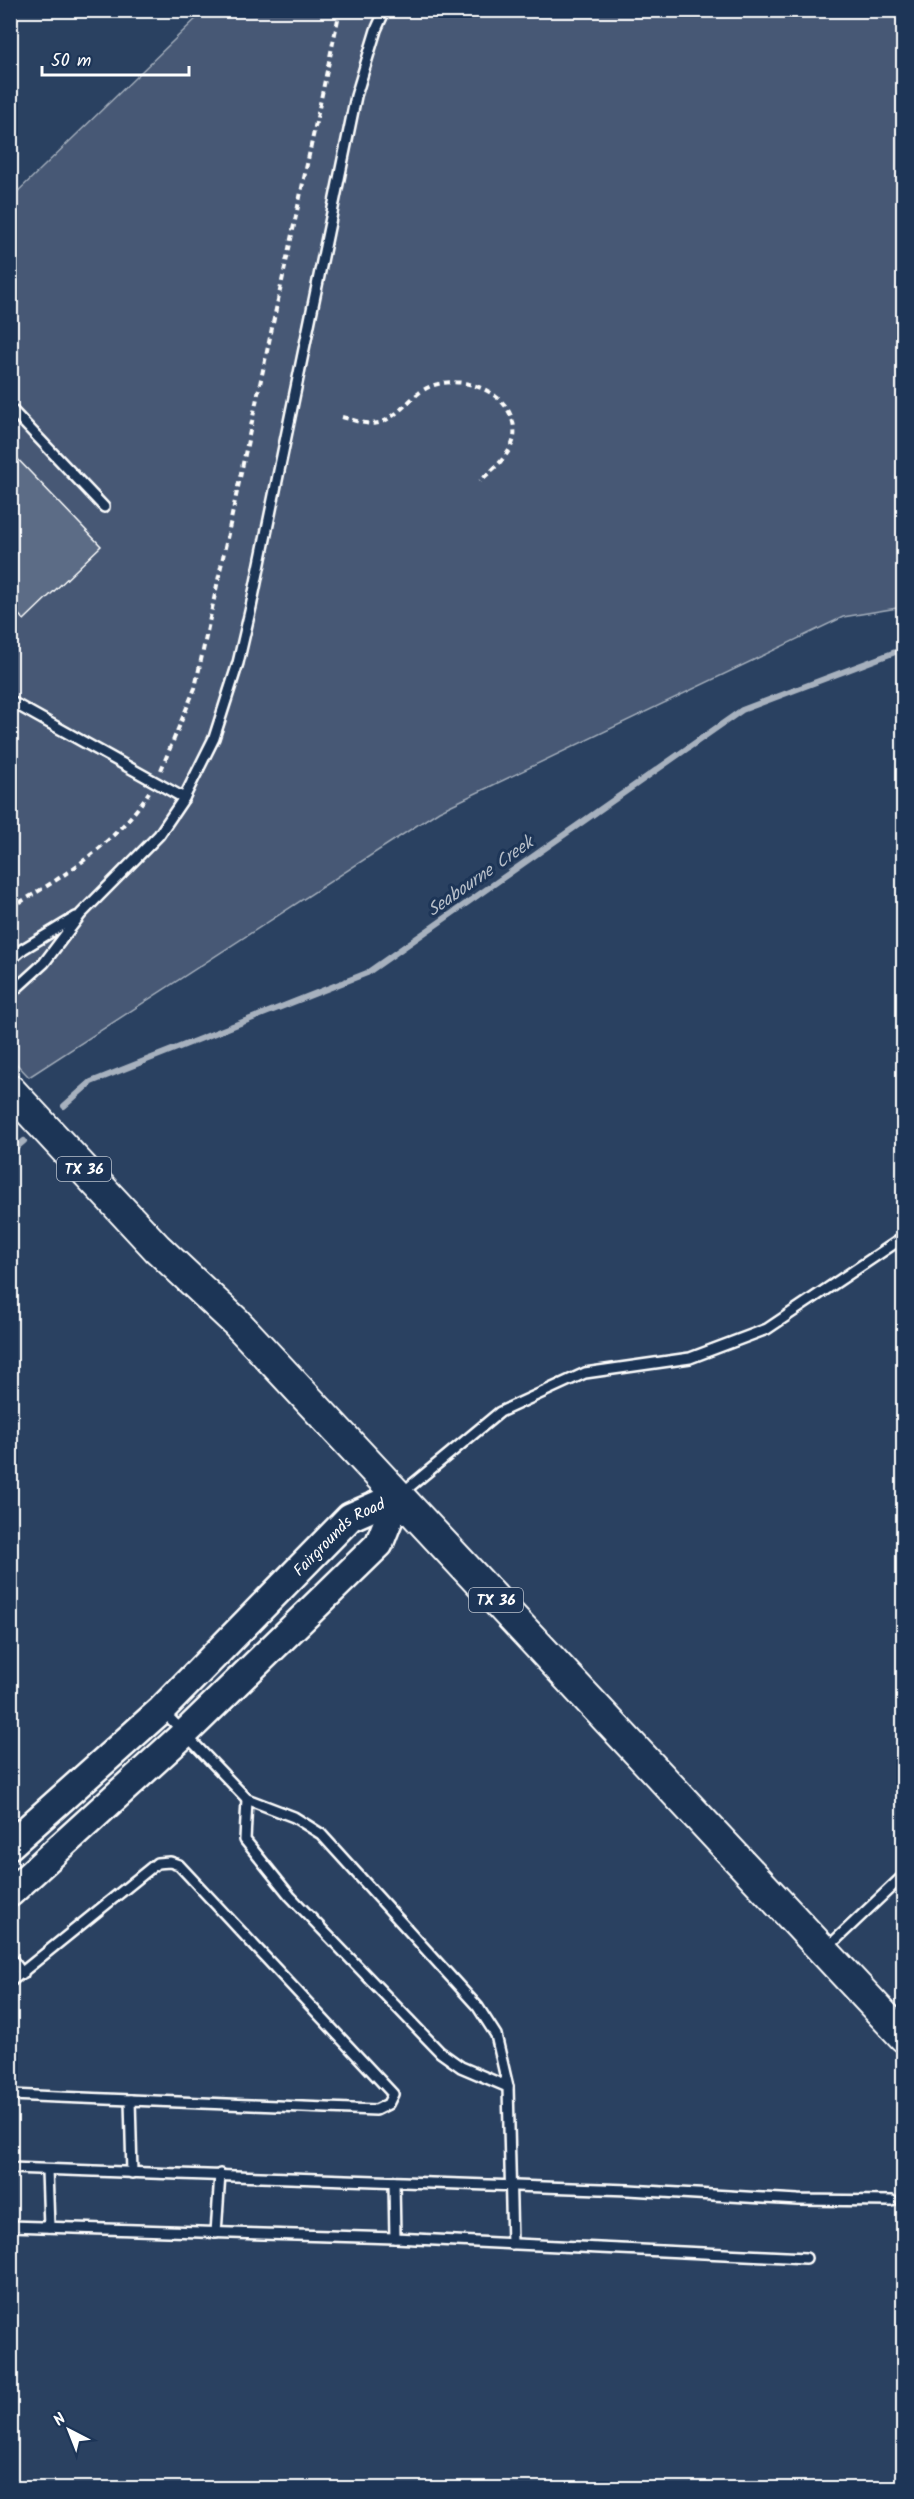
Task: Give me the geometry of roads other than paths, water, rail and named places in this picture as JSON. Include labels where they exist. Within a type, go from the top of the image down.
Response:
[{"type":"main road","name":"TX 36","points":[[10,1090],[157,1248],[236,1322],[903,2037]]},
{"type":"street","name":"Fairgrounds Road","points":[[10,1845],[161,1710],[350,1517],[398,1496]]},
{"type":"street","name":"Fairgrounds Road","points":[[10,1893],[184,1734],[379,1544],[398,1496]]},
{"type":"lane","points":[[10,994],[44,963],[81,914],[159,835],[184,798],[214,738],[238,663],[356,96],[376,30],[385,10]]},
{"type":"lane","points":[[10,408],[104,507]]},
{"type":"lane","points":[[10,701],[184,798]]},
{"type":"lane","points":[[10,960],[22,949],[81,914]]},
{"type":"lane","points":[[398,1496],[500,1412],[585,1373],[690,1358],[767,1329],[903,1237]]},
{"type":"lane","points":[[161,1710],[247,1799],[294,1817],[321,1834],[478,2007],[495,2035],[508,2087],[512,2244]]},
{"type":"lane","points":[[247,1799],[244,1840],[290,1896],[440,2052],[461,2067],[508,2087]]},
{"type":"lane","points":[[10,1982],[23,1974],[157,1863],[170,1862],[179,1865],[393,2094],[388,2104],[376,2110],[10,2095]]},
{"type":"lane","points":[[823,1951],[903,1875]]},
{"type":"lane","points":[[10,1957],[23,1974]]},
{"type":"lane","points":[[130,2100],[132,2173]]},
{"type":"lane","points":[[10,2168],[629,2190],[798,2200],[892,2201]]},
{"type":"lane","points":[[47,2170],[49,2227]]},
{"type":"lane","points":[[216,2232],[220,2174]]},
{"type":"lane","points":[[394,2182],[395,2238]]},
{"type":"lane","points":[[10,2226],[395,2238],[806,2258]]},
{"type":"waterway","name":"Seabourne Creek","points":[[64,1106],[91,1082],[367,973],[742,710],[898,651],[904,652]]},
{"type":"waterway","name":"Seabourne Creek","points":[[10,1153],[24,1141]]}]
